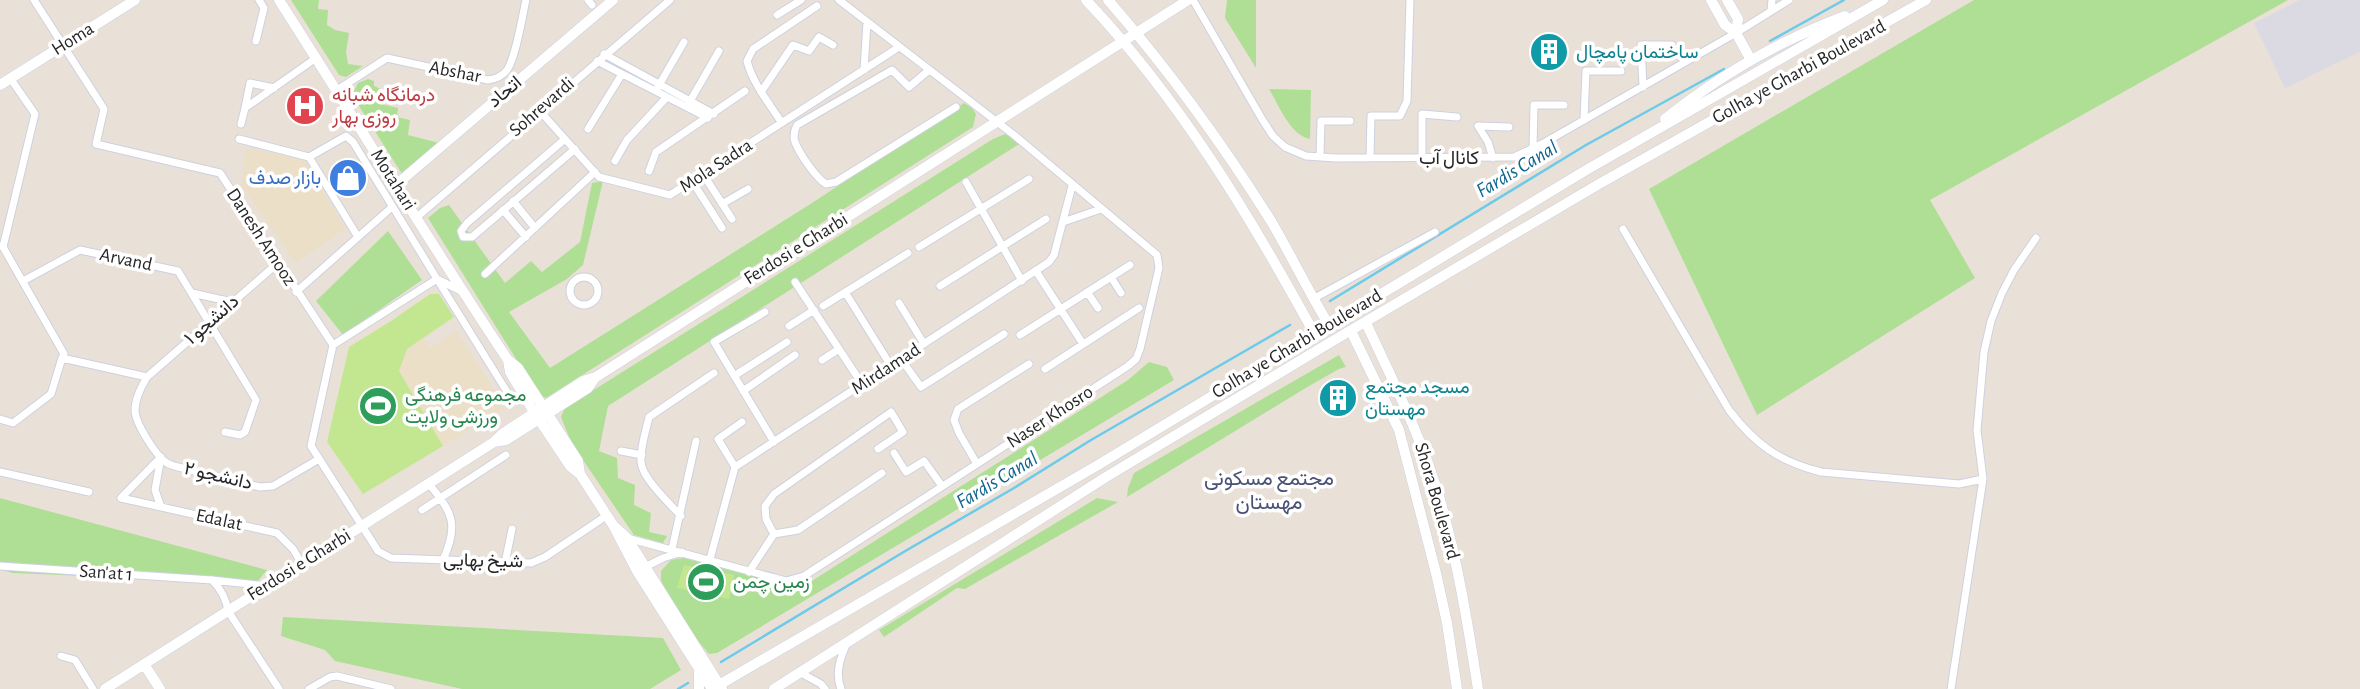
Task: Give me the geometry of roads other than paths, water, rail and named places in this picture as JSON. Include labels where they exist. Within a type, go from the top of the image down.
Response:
[{"type":"main road","name":"Homa","points":[[0,85],[135,0]]},
{"type":"main road","name":"Motahari","points":[[279,0],[508,360],[510,372],[541,413],[570,466],[580,474],[623,540],[698,668],[717,688]]},
{"type":"main road","name":"اتحاد","points":[[397,184],[613,0]]},
{"type":"main road","points":[[1086,0],[1123,40],[1197,140],[1229,188],[1314,333]]},
{"type":"main road","points":[[1108,0],[1213,132],[1271,222],[1329,325]]},
{"type":"main road","name":"Ferdosi e Gharbi","points":[[105,689],[494,442],[502,434],[541,413],[583,381],[596,377],[1123,40],[1190,0]]},
{"type":"main road","points":[[1711,0],[1725,25],[1736,33],[1751,60]]},
{"type":"main road","points":[[1727,0],[1738,19],[1736,33]]},
{"type":"main road","name":"Golha ye Gharbi Boulevard","points":[[774,689],[1106,477],[1213,412],[1599,184],[1926,0]]},
{"type":"main road","points":[[1640,140],[1725,74],[1782,42],[1879,2]]},
{"type":"main road","name":"Golha ye Gharbi Boulevard","points":[[717,688],[1474,237],[1879,2]]},
{"type":"main road","points":[[1474,237],[1484,240],[1486,245],[1483,253]]},
{"type":"main road","points":[[1299,306],[1309,308],[1314,299]]},
{"type":"main road","name":"Shora Boulevard","points":[[1366,323],[1413,424],[1440,500],[1461,586],[1478,689]]},
{"type":"main road","name":"Shora Boulevard","points":[[1350,331],[1399,430],[1436,573],[1457,689]]},
{"type":"main road","points":[[1203,400],[1203,410],[1213,412]]},
{"type":"main road","points":[[640,570],[717,688]]},
{"type":"main road","points":[[144,664],[160,689]]},
{"type":"main road","points":[[698,668],[699,689]]},
{"type":"street","name":"Danesh Amooz","points":[[34,0],[104,108],[96,144],[220,173],[333,345]]},
{"type":"street","points":[[256,41],[264,8],[259,0]]},
{"type":"street","name":"Abshar","points":[[337,90],[387,58],[488,80],[498,78],[507,69],[512,58],[526,0]]},
{"type":"street","name":"Sohrevardi","points":[[416,217],[670,0]]},
{"type":"street","points":[[777,15],[801,0]]},
{"type":"street","points":[[839,0],[997,122]]},
{"type":"street","name":"کانال آب","points":[[1190,0],[1273,135],[1285,147],[1307,156],[1370,158],[1514,157],[1643,87],[1789,0]]},
{"type":"street","points":[[1370,158],[1371,116],[1400,116],[1407,101],[1410,0]]},
{"type":"street","points":[[1771,11],[1772,0]]},
{"type":"street","points":[[782,123],[749,71],[747,61],[754,49],[817,6]]},
{"type":"street","points":[[864,70],[867,22]]},
{"type":"street","points":[[761,92],[793,45],[808,51],[819,37],[833,45]]},
{"type":"street","points":[[658,88],[684,42]]},
{"type":"street","points":[[1643,87],[1641,45],[1672,45]]},
{"type":"street","name":"Mola Sadra","points":[[539,110],[599,177],[670,195],[899,47]]},
{"type":"street","points":[[688,104],[719,51]]},
{"type":"street","points":[[604,54],[658,88],[711,116]]},
{"type":"street","points":[[245,108],[316,58]]},
{"type":"street","points":[[597,61],[658,88],[667,97],[688,104]]},
{"type":"street","points":[[929,70],[909,87],[892,70],[797,125],[794,132],[795,142],[819,180],[826,184],[836,182],[956,107]]},
{"type":"street","points":[[1584,120],[1586,71],[1621,71]]},
{"type":"street","points":[[588,129],[622,74]]},
{"type":"street","points":[[0,419],[13,423],[51,394],[64,354],[1,247],[35,114],[10,78]]},
{"type":"street","points":[[241,124],[250,83],[274,88]]},
{"type":"street","points":[[649,171],[656,152],[745,91]]},
{"type":"street","points":[[614,161],[627,140],[667,97]]},
{"type":"street","points":[[1533,148],[1534,105],[1564,105]]},
{"type":"street","points":[[1422,158],[1422,114],[1457,117]]},
{"type":"street","points":[[1320,156],[1321,121],[1350,121]]},
{"type":"street","name":"Naser Khosro","points":[[623,540],[672,549],[786,581],[804,576],[1136,359],[1156,282],[1159,258],[1154,251],[997,122]]},
{"type":"street","points":[[1493,158],[1488,142],[1478,127],[1508,127]]},
{"type":"street","points":[[239,139],[310,157],[346,136],[353,142],[509,395]]},
{"type":"street","points":[[565,139],[467,223],[461,231],[463,237],[472,237],[575,149]]},
{"type":"street","points":[[310,157],[358,237]]},
{"type":"street","points":[[485,274],[595,172]]},
{"type":"street","points":[[703,174],[732,219]]},
{"type":"street","points":[[919,247],[1029,179]]},
{"type":"street","points":[[692,181],[722,229]]},
{"type":"street","points":[[966,182],[1022,281]]},
{"type":"street","name":"Mirdamad","points":[[735,467],[1049,262],[1054,256],[1072,186]]},
{"type":"street","points":[[722,204],[748,189]]},
{"type":"street","points":[[513,201],[535,228]]},
{"type":"street","points":[[296,292],[392,207]]},
{"type":"street","points":[[1063,222],[1101,209]]},
{"type":"street","points":[[503,210],[526,237]]},
{"type":"street","points":[[940,286],[1046,219]]},
{"type":"street","points":[[1623,229],[1729,410],[1748,434],[1764,448],[1800,467],[1821,472],[1959,484],[1983,479]]},
{"type":"street","points":[[1314,299],[1435,232]]},
{"type":"street","points":[[1951,689],[1983,479],[1977,430],[1981,377],[1991,321],[2014,270],[2036,238]]},
{"type":"street","name":"Arvand","points":[[23,281],[80,250],[178,271],[256,400],[245,432],[240,435],[225,432]]},
{"type":"street","points":[[823,306],[908,253]]},
{"type":"street","name":"دانشجو ۱","points":[[147,377],[278,262]]},
{"type":"street","points":[[1020,335],[1130,265]]},
{"type":"street","points":[[1036,271],[1083,344]]},
{"type":"street","points":[[582,276],[591,278],[598,289],[597,297],[587,305],[577,304],[570,296],[570,286],[582,276]]},
{"type":"street","points":[[1111,277],[1121,293]]},
{"type":"street","points":[[437,279],[461,290]]},
{"type":"street","points":[[360,526],[311,446],[333,345],[437,279]]},
{"type":"street","points":[[795,282],[862,384]]},
{"type":"street","points":[[845,292],[891,366]]},
{"type":"street","points":[[1087,292],[1098,308]]},
{"type":"street","points":[[191,293],[232,302]]},
{"type":"street","points":[[899,303],[925,344]]},
{"type":"street","points":[[1045,369],[1139,308]]},
{"type":"street","points":[[789,326],[814,310]]},
{"type":"street","points":[[765,312],[714,342],[774,442]]},
{"type":"street","points":[[901,359],[921,387],[1004,334]]},
{"type":"street","points":[[734,376],[787,342]]},
{"type":"street","points":[[822,360],[839,349]]},
{"type":"street","points":[[743,391],[795,355]]},
{"type":"street","points":[[62,358],[147,377]]},
{"type":"street","points":[[977,464],[958,433],[954,420],[958,410],[1029,365]]},
{"type":"street","points":[[681,516],[647,477],[641,461],[649,417],[715,373]]},
{"type":"street","name":"دانشجو ۲","points":[[147,377],[138,394],[135,409],[138,422],[167,463],[260,487],[273,486],[318,459]]},
{"type":"street","points":[[774,534],[766,519],[765,506],[774,494],[891,412],[903,432],[878,449]]},
{"type":"street","points":[[710,559],[735,467],[718,439],[742,422]]},
{"type":"street","points":[[672,549],[696,441]]},
{"type":"street","points":[[621,451],[642,455]]},
{"type":"street","points":[[894,453],[906,472],[924,461],[942,486]]},
{"type":"street","points":[[422,510],[506,455]]},
{"type":"street","points":[[161,457],[155,490],[161,507]]},
{"type":"street","name":"Edalat","points":[[161,457],[121,498],[277,533],[293,549],[302,564]]},
{"type":"street","points":[[0,471],[89,492]]},
{"type":"street","points":[[749,572],[774,534],[798,530],[882,473]]},
{"type":"street","points":[[428,483],[450,512],[453,523],[450,544],[443,560]]},
{"type":"street","name":"شیخ بهایی","points":[[360,526],[383,556],[391,558],[531,563],[545,557],[606,516]]},
{"type":"street","points":[[505,563],[512,529]]},
{"type":"street","points":[[640,570],[663,558],[683,552]]},
{"type":"street","name":"San'at 1","points":[[0,566],[267,586]]},
{"type":"street","points":[[212,580],[221,589],[228,611],[279,689]]},
{"type":"street","points":[[841,689],[839,660],[849,640]]},
{"type":"street","points":[[61,656],[75,660],[93,689]]},
{"type":"street","points":[[801,673],[825,689]]},
{"type":"street","points":[[309,689],[337,676],[391,689]]},
{"type":"waterway","name":"Fardis Canal","points":[[1770,41],[1844,0]]},
{"type":"waterway","name":"Fardis Canal","points":[[1330,301],[1586,145],[1724,69]]},
{"type":"waterway","name":"Fardis Canal","points":[[721,662],[1091,440],[1290,325]]},
{"type":"waterway","name":"Fardis Canal","points":[[678,689],[688,683]]},
{"type":"place","name":"ساختمان پامچال","points":[[1549,52]]},
{"type":"place","name":"درمانگاه شبانه روزی بهار","points":[[305,106]]},
{"type":"place","name":"بازار صدف","points":[[348,178]]},
{"type":"place","name":"مسجد مجتمع مهستان","points":[[1338,398]]},
{"type":"place","name":"مجموعه فرهنگی ورزشی ولایت","points":[[378,406]]},
{"type":"place","name":"زمین چمن","points":[[706,582]]},
{"type":"district","name":"مجتمع مسکونی مهستان","points":[[1269,490]]}]
